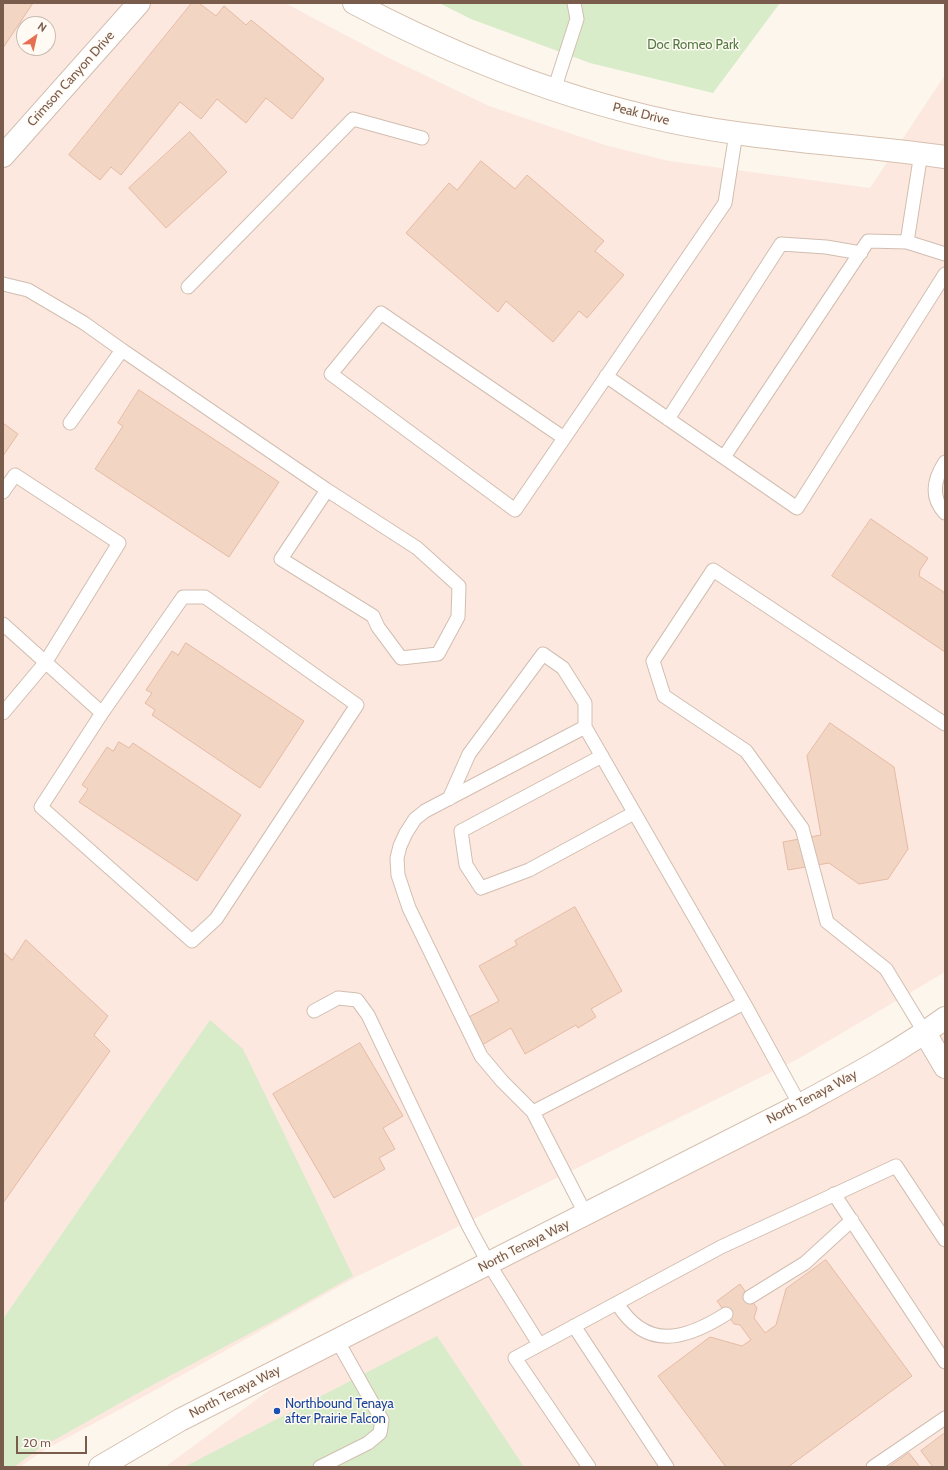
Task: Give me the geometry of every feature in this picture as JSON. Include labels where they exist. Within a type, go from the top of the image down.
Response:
[{"type":"main road","name":"Crimson Canyon Drive","points":[[3,156],[139,3]]},
{"type":"main road","name":"Peak Drive","points":[[354,3],[404,29],[468,58],[554,90],[619,109],[686,125],[736,133],[921,153],[945,157]]},
{"type":"main road","name":"North Tenaya Way","points":[[100,1467],[180,1420],[800,1105],[925,1033],[945,1018]]},
{"type":"main road","points":[[925,1033],[945,1067]]},
{"type":"lane","points":[[554,90],[577,19],[574,3]]},
{"type":"lane","points":[[188,287],[353,119],[422,138]]},
{"type":"lane","points":[[564,438],[380,313],[331,374],[515,510],[725,203],[736,133]]},
{"type":"lane","points":[[907,242],[921,153]]},
{"type":"lane","points":[[724,457],[868,241],[907,242],[945,254]]},
{"type":"lane","points":[[668,419],[780,244],[826,247],[861,252]]},
{"type":"lane","points":[[606,376],[798,508],[945,274]]},
{"type":"lane","points":[[3,284],[28,290],[84,323],[328,490],[417,548],[459,586],[458,617],[438,654],[401,658],[378,627],[373,616],[281,559],[328,490]]},
{"type":"lane","points":[[70,424],[122,350]]},
{"type":"lane","points":[[945,462],[936,481],[935,492],[939,506],[945,513]]},
{"type":"lane","points":[[3,492],[15,475],[119,543],[45,662],[3,713]]},
{"type":"lane","points":[[925,1033],[886,969],[827,922],[802,828],[746,751],[664,696],[653,661],[714,570],[945,724]]},
{"type":"lane","points":[[183,597],[205,597],[357,705],[216,919],[192,942],[41,807],[102,713],[183,597]]},
{"type":"lane","points":[[3,624],[102,713]]},
{"type":"lane","points":[[449,798],[469,754],[543,654],[563,668],[585,702],[585,727],[744,1003],[800,1105]]},
{"type":"lane","points":[[585,727],[425,811],[415,819],[406,833],[400,846],[397,858],[398,875],[410,908],[481,1056],[502,1081],[533,1112],[586,1215]]},
{"type":"lane","points":[[602,756],[461,831],[466,865],[481,888],[529,870],[634,812]]},
{"type":"lane","points":[[314,1010],[338,998],[357,1000],[368,1015],[450,1189],[489,1264],[540,1344]]},
{"type":"lane","points":[[533,1112],[744,1003]]},
{"type":"lane","points":[[589,1467],[515,1358],[721,1246],[896,1166],[945,1240]]},
{"type":"lane","points":[[834,1194],[945,1362]]},
{"type":"lane","points":[[750,1297],[805,1263],[852,1220]]},
{"type":"lane","points":[[617,1303],[626,1317],[640,1330],[664,1337],[685,1334],[709,1324],[726,1314]]},
{"type":"lane","points":[[574,1326],[667,1467]]},
{"type":"lane","points":[[320,1467],[368,1443],[380,1433],[382,1420],[337,1340]]},
{"type":"lane","points":[[873,1467],[945,1418]]},
{"type":"shaded area","points":[[3,3],[285,3],[387,57],[489,106],[605,145],[669,161],[870,188],[945,75],[945,972],[798,1059],[356,1277],[150,1393],[41,1452],[20,1467],[3,1467]]},
{"type":"shaded area","points":[[945,1013],[945,1467],[165,1467],[337,1340],[586,1215]]},
{"type":"green space","name":"Doc Romeo Park","points":[[439,3],[780,3],[713,93],[590,63],[471,19]]},
{"type":"green space","points":[[210,1020],[243,1049],[353,1276],[40,1448],[14,1467],[3,1467],[3,1319]]},
{"type":"green space","points":[[437,1336],[524,1467],[184,1467],[190,1464]]},
{"type":"building","points":[[3,3],[33,3],[24,16],[16,16],[16,28],[3,48]]},
{"type":"building","points":[[192,3],[199,3],[216,16],[224,6],[246,25],[251,20],[324,79],[292,119],[266,98],[246,123],[217,99],[201,119],[180,102],[121,175],[111,167],[100,180],[69,155]]},
{"type":"building","points":[[190,132],[227,172],[166,228],[129,188]]},
{"type":"building","points":[[481,161],[515,189],[527,175],[604,241],[595,251],[624,275],[587,318],[579,311],[553,342],[506,301],[498,312],[406,233],[449,183],[457,190]]},
{"type":"building","points":[[139,390],[279,482],[229,557],[95,469],[123,426],[118,423]]},
{"type":"building","points":[[3,423],[18,434],[3,456]]},
{"type":"building","points":[[871,519],[928,558],[920,570],[919,576],[945,593],[945,652],[832,576]]},
{"type":"building","points":[[186,643],[304,721],[260,788],[152,715],[155,710],[145,703],[152,693],[146,690],[172,651],[178,655]]},
{"type":"building","points":[[830,723],[894,767],[908,849],[888,879],[859,884],[829,863],[788,870],[783,842],[821,835],[807,756]]},
{"type":"building","points":[[119,742],[129,748],[133,743],[241,815],[197,881],[79,802],[88,789],[82,785],[107,747],[113,751]]},
{"type":"building","points":[[575,907],[622,991],[591,1009],[596,1017],[578,1028],[576,1025],[525,1054],[511,1028],[482,1045],[467,1018],[499,1001],[479,966],[517,945],[515,941]]},
{"type":"building","points":[[26,940],[108,1016],[94,1035],[110,1051],[3,1203],[3,952],[12,960]]},
{"type":"building","points":[[360,1043],[403,1116],[383,1128],[395,1149],[379,1158],[385,1169],[334,1198],[273,1094]]},
{"type":"building","points":[[826,1260],[912,1376],[788,1467],[726,1467],[658,1376],[710,1337],[742,1346],[751,1340],[740,1325],[734,1324],[717,1301],[740,1284],[757,1308],[754,1318],[765,1333],[776,1325],[786,1289]]},
{"type":"building","points":[[945,1433],[945,1467],[933,1467],[921,1451]]},
{"type":"building","points":[[909,1453],[920,1467],[889,1467]]},
{"type":"place","name":"Northbound Tenaya after Prairie Falcon","points":[[277,1411]]}]
